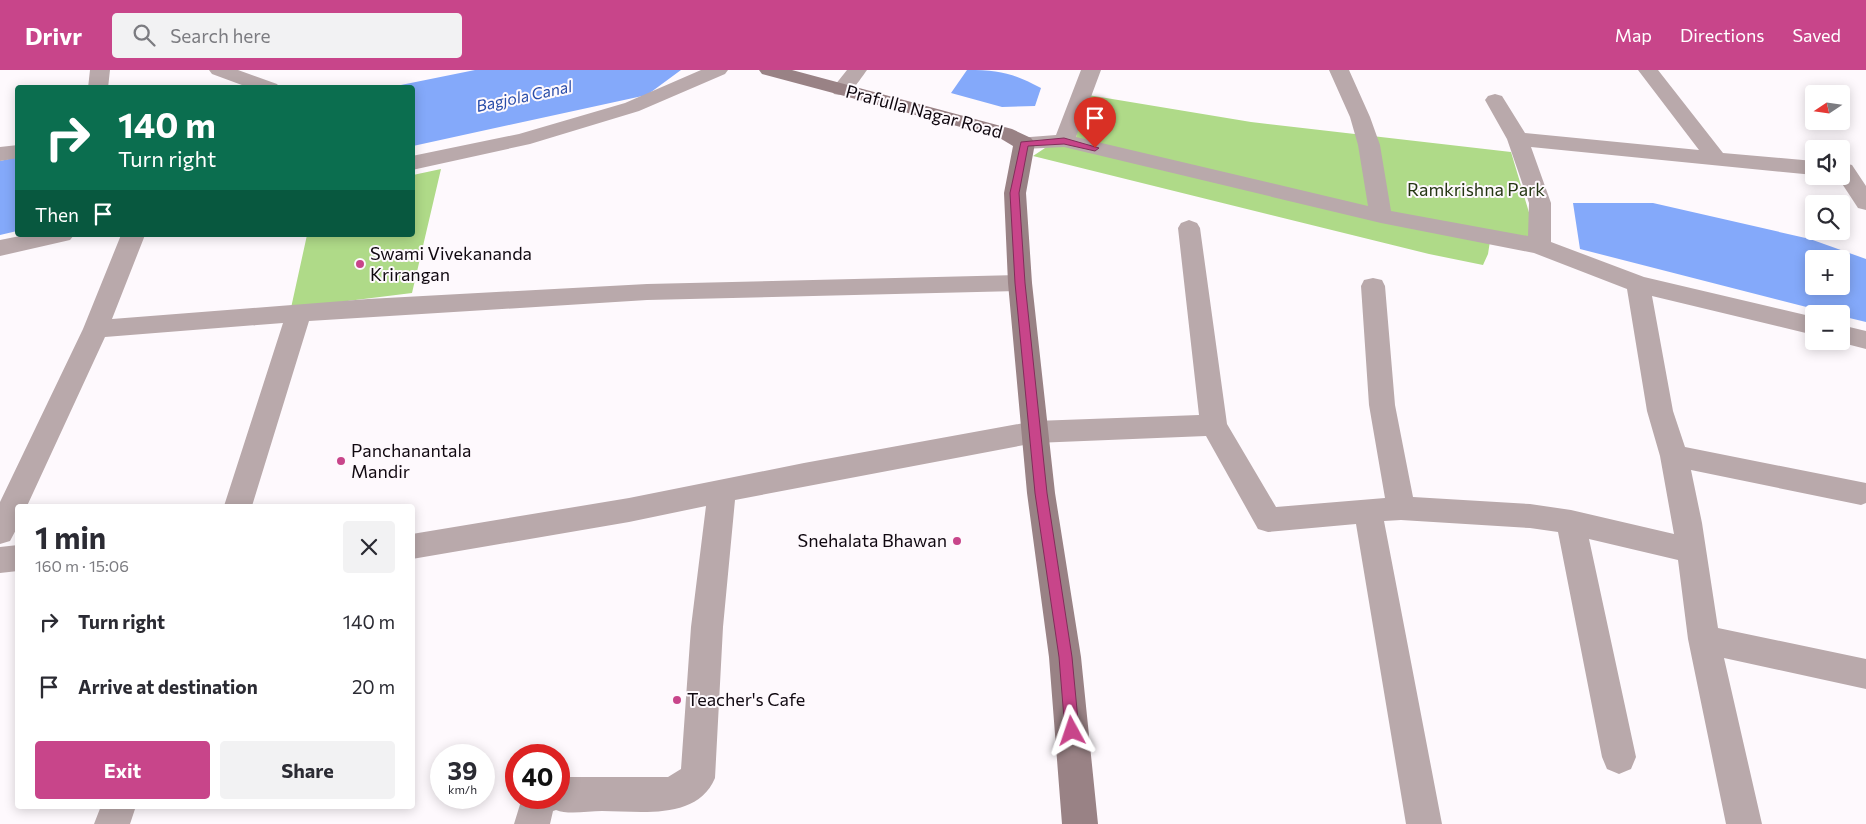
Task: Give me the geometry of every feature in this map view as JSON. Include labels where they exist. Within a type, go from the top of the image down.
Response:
[{"type":"street","points":[[98,85],[100,70]]},
{"type":"street","points":[[220,70],[262,85]]},
{"type":"street","points":[[415,162],[523,140],[632,107],[718,70]]},
{"type":"street","name":"Prafulla Nagar Road","points":[[769,70],[1006,133],[1024,143],[1015,193],[1020,283],[1041,493],[1065,657],[1080,824]]},
{"type":"street","points":[[841,90],[857,70]]},
{"type":"street","points":[[1064,141],[1091,70]]},
{"type":"street","points":[[1340,70],[1360,117],[1369,145],[1381,216]]},
{"type":"street","points":[[1648,70],[1718,160]]},
{"type":"street","points":[[1495,100],[1518,139],[1540,203],[1539,246]]},
{"type":"street","points":[[1518,139],[1805,167]]},
{"type":"street","points":[[1024,143],[1064,141],[1381,216],[1539,246],[1638,284],[1805,324]]},
{"type":"street","points":[[0,154],[15,152]]},
{"type":"street","points":[[1850,170],[1866,170]]},
{"type":"street","points":[[1850,180],[1866,203]]},
{"type":"street","points":[[1189,228],[1214,425],[1268,520],[1401,508],[1530,516],[1571,522],[1691,551]]},
{"type":"street","points":[[0,248],[52,237]]},
{"type":"street","points":[[0,532],[96,329],[132,237]]},
{"type":"street","points":[[96,329],[299,313],[648,292],[1020,283]]},
{"type":"street","points":[[1638,284],[1660,411],[1674,456],[1704,639],[1744,824]]},
{"type":"street","points":[[1373,286],[1382,406],[1401,508]]},
{"type":"street","points":[[239,504],[299,313]]},
{"type":"street","points":[[1850,336],[1866,340]]},
{"type":"street","points":[[415,546],[629,510],[722,490],[1035,432],[1214,425]]},
{"type":"street","points":[[1674,456],[1861,493]]},
{"type":"street","points":[[570,794],[668,794],[683,789],[698,778],[707,627],[722,490]]},
{"type":"street","points":[[1368,511],[1424,824]]},
{"type":"street","points":[[1571,522],[1619,757]]},
{"type":"street","points":[[0,560],[15,558]]},
{"type":"street","points":[[1704,639],[1866,674]]},
{"type":"street","points":[[112,824],[118,809]]},
{"type":"street","points":[[532,824],[536,809]]},
{"type":"green space","name":"Ramkrishna Park","points":[[1082,94],[1251,122],[1511,152],[1539,246],[1490,241],[1488,254],[1483,265],[1429,254],[1033,156],[1048,146],[1076,138]]},
{"type":"green space","name":"Swami Vivekananda Krirangan","points":[[441,169],[412,293],[291,308],[307,237],[415,237],[415,175]]},
{"type":"water","name":"Bagjola Canal","points":[[475,70],[681,70],[647,95],[415,146],[415,85],[401,85]]},
{"type":"water","points":[[967,70],[1006,73],[1041,88],[1035,106],[1002,107],[951,93]]},
{"type":"water","points":[[15,157],[15,231],[0,235],[0,161]]},
{"type":"water","points":[[1573,203],[1653,203],[1805,238],[1805,240],[1813,240],[1841,250],[1805,250],[1805,295],[1850,295],[1850,253],[1866,259],[1866,322],[1850,318],[1850,305],[1805,305],[1805,307],[1580,249]]},
{"type":"place","name":"Swami Vivekananda Krirangan","points":[[360,264]]},
{"type":"place","name":"Panchanantala Mandir","points":[[341,461]]},
{"type":"place","name":"Snehalata Bhawan","points":[[957,541]]},
{"type":"place","name":"Teacher's Cafe","points":[[677,700]]},
{"type":"route","points":[[1072,731],[1065,657],[1041,493],[1020,283],[1015,193],[1024,154],[1024,143],[1064,141],[1095,148]]}]
